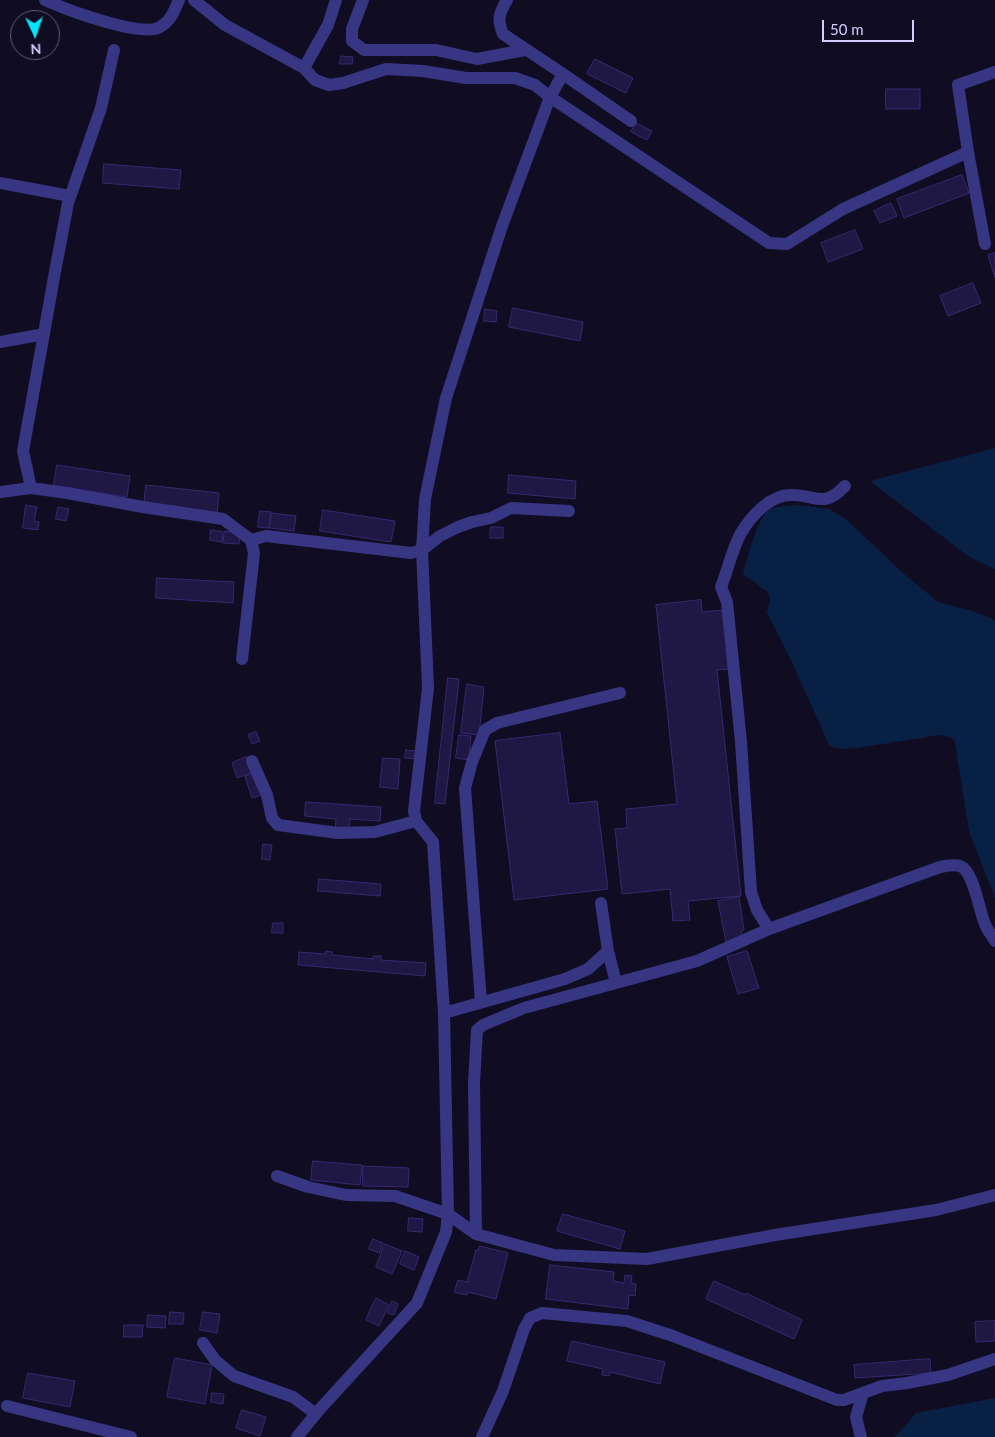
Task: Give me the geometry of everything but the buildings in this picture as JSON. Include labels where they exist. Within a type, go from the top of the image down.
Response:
[{"type":"lane","points":[[45,0],[71,11],[139,30],[158,28],[172,18],[179,0]]},
{"type":"lane","points":[[194,0],[225,25],[304,68],[314,80],[329,85],[343,83],[386,69],[423,71],[466,78],[516,78],[557,85],[631,121]]},
{"type":"lane","points":[[304,68],[328,25],[336,0]]},
{"type":"lane","points":[[363,0],[352,29],[352,41],[364,50],[436,50],[477,59],[525,50]]},
{"type":"lane","points":[[507,0],[498,15],[499,25],[503,34],[525,50],[557,85],[769,243],[787,244],[843,209],[968,152]]},
{"type":"lane","points":[[31,488],[23,451],[70,196],[101,108],[114,50]]},
{"type":"lane","points":[[985,244],[958,85],[995,72]]},
{"type":"lane","points":[[297,1437],[417,1303],[446,1232],[448,1214],[444,1013],[433,842],[416,821],[414,811],[428,688],[422,550],[425,499],[446,398],[502,226],[557,85]]},
{"type":"lane","points":[[0,183],[70,196]]},
{"type":"lane","points":[[0,342],[44,334]]},
{"type":"lane","points":[[769,930],[757,910],[751,892],[741,742],[727,602],[721,587],[741,533],[757,512],[773,500],[791,494],[816,500],[826,500],[844,486]]},
{"type":"lane","points":[[0,495],[31,488],[223,519],[251,540],[254,553],[242,659]]},
{"type":"lane","points":[[251,540],[266,536],[411,553],[422,550],[440,536],[458,527],[491,518],[511,508],[569,511]]},
{"type":"lane","points":[[481,1002],[465,788],[472,762],[485,730],[497,723],[620,693]]},
{"type":"lane","points":[[252,760],[267,795],[272,818],[278,825],[338,833],[375,832],[416,821]]},
{"type":"lane","points":[[476,1234],[474,1082],[476,1030],[483,1025],[524,1008],[698,961],[769,930],[940,867],[959,866],[966,870],[985,924],[995,941]]},
{"type":"lane","points":[[601,903],[608,951],[616,983]]},
{"type":"lane","points":[[444,1013],[565,979],[588,969],[608,951]]},
{"type":"lane","points":[[277,1176],[308,1187],[346,1196],[395,1196],[448,1214],[476,1234],[554,1255],[647,1259],[775,1235],[936,1210],[995,1195]]},
{"type":"lane","points":[[482,1437],[502,1392],[524,1329],[530,1318],[542,1313],[627,1321],[682,1340],[829,1398],[844,1400],[882,1386],[908,1383],[948,1374],[995,1359]]},
{"type":"lane","points":[[203,1343],[215,1360],[234,1376],[293,1397],[316,1414]]},
{"type":"lane","points":[[861,1437],[856,1417],[863,1393]]},
{"type":"lane","points":[[7,1406],[131,1437]]},
{"type":"water","points":[[995,448],[995,569],[968,556],[870,481]]},
{"type":"water","points":[[800,505],[829,509],[847,520],[904,574],[938,602],[972,611],[995,620],[995,898],[969,831],[955,742],[951,737],[940,735],[857,748],[839,749],[829,745],[793,664],[767,613],[770,600],[768,592],[743,574],[763,516],[775,508]]},
{"type":"water","points":[[995,1398],[995,1437],[895,1437],[916,1413]]}]
